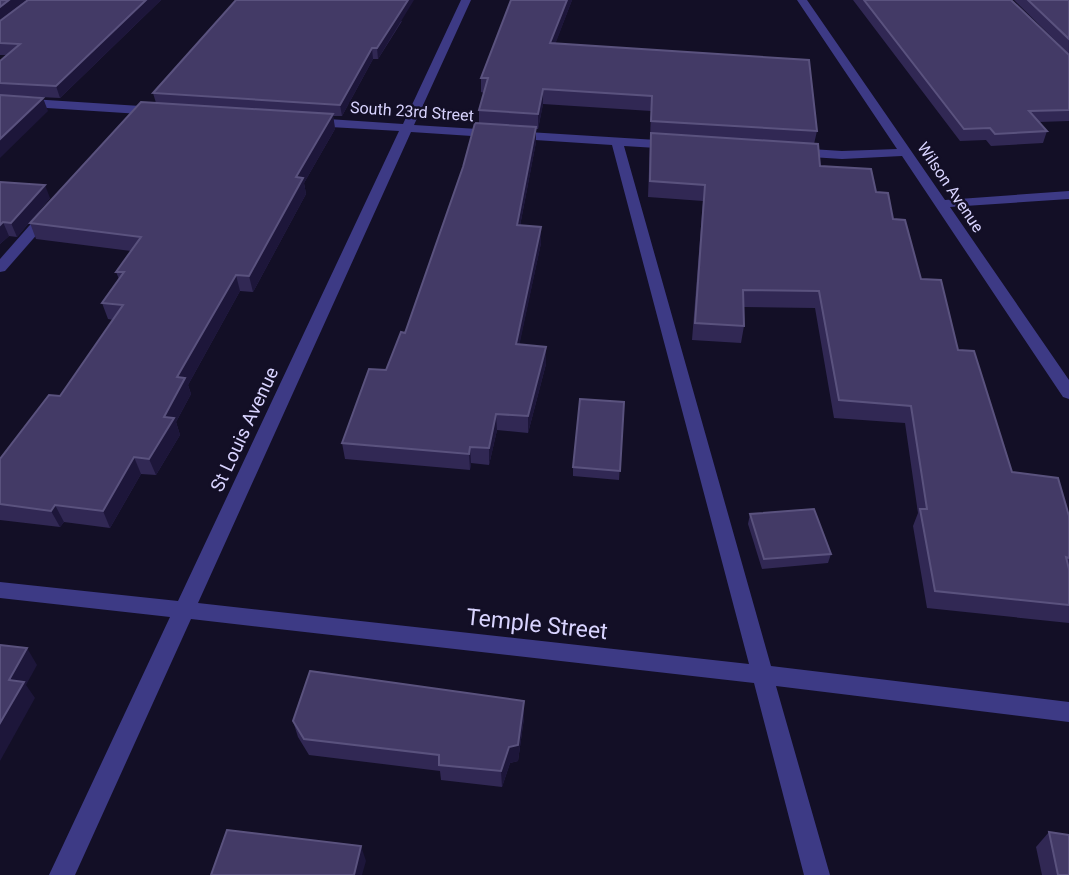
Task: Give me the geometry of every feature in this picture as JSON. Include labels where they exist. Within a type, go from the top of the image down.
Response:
[{"type":"street","name":"St Louis Avenue","points":[[62,875],[466,0]]},
{"type":"street","name":"Wilson Avenue","points":[[802,0],[1069,393]]},
{"type":"street","points":[[0,101],[135,115],[166,112]]},
{"type":"street","name":"South 23rd Street","points":[[300,121],[683,145]]},
{"type":"street","points":[[617,141],[817,875]]},
{"type":"street","points":[[776,151],[842,155],[907,152]]},
{"type":"street","points":[[941,204],[1069,195]]},
{"type":"street","points":[[0,268],[61,199]]},
{"type":"street","name":"Temple Street","points":[[0,590],[1069,712]]},
{"type":"building","points":[[0,0],[9,0],[0,7]]},
{"type":"building","points":[[28,0],[146,0],[56,86],[0,83],[0,61],[20,44],[0,43],[0,21]]},
{"type":"building","points":[[236,0],[408,0],[377,48],[372,48],[340,105],[153,93]]},
{"type":"building","points":[[511,0],[567,0],[550,43],[809,60],[817,131],[651,121],[652,96],[543,89],[538,114],[479,110],[488,78],[481,78]]},
{"type":"building","points":[[864,0],[1011,0],[1069,55],[1069,110],[1029,111],[1047,131],[995,134],[990,128],[964,129]]},
{"type":"building","points":[[1028,0],[1069,0],[1069,39]]},
{"type":"building","points":[[0,95],[43,98],[0,139]]},
{"type":"building","points":[[141,102],[333,114],[296,177],[303,178],[249,276],[236,275],[177,377],[185,378],[164,417],[174,418],[149,459],[134,457],[103,511],[55,505],[51,511],[0,504],[0,459],[49,395],[60,396],[123,305],[102,303],[124,272],[116,272],[141,237],[30,223]]},
{"type":"building","points":[[475,123],[536,127],[517,225],[541,227],[516,344],[546,347],[528,416],[496,414],[489,448],[470,447],[469,454],[342,443],[369,369],[386,370],[401,332],[405,333],[463,167]]},
{"type":"building","points":[[651,133],[818,144],[820,166],[871,169],[876,192],[888,193],[893,219],[905,220],[921,279],[941,280],[958,350],[974,351],[1012,472],[1058,478],[1069,516],[1069,558],[1066,557],[1069,569],[1069,605],[935,591],[920,509],[927,509],[911,406],[839,400],[819,291],[743,290],[744,326],[695,323],[705,185],[650,181]]},
{"type":"building","points":[[0,182],[45,185],[11,223],[3,222],[0,225]]},
{"type":"building","points":[[580,399],[624,402],[620,471],[573,467]]},
{"type":"building","points":[[814,509],[831,554],[764,559],[750,514]]},
{"type":"building","points":[[0,645],[27,648],[9,680],[24,682],[0,723]]},
{"type":"building","points":[[310,671],[524,701],[518,745],[509,747],[501,771],[439,765],[439,755],[304,739],[293,721]]},
{"type":"building","points":[[227,830],[361,846],[354,875],[211,875]]},
{"type":"building","points":[[1049,832],[1069,835],[1069,875],[1058,875]]}]
